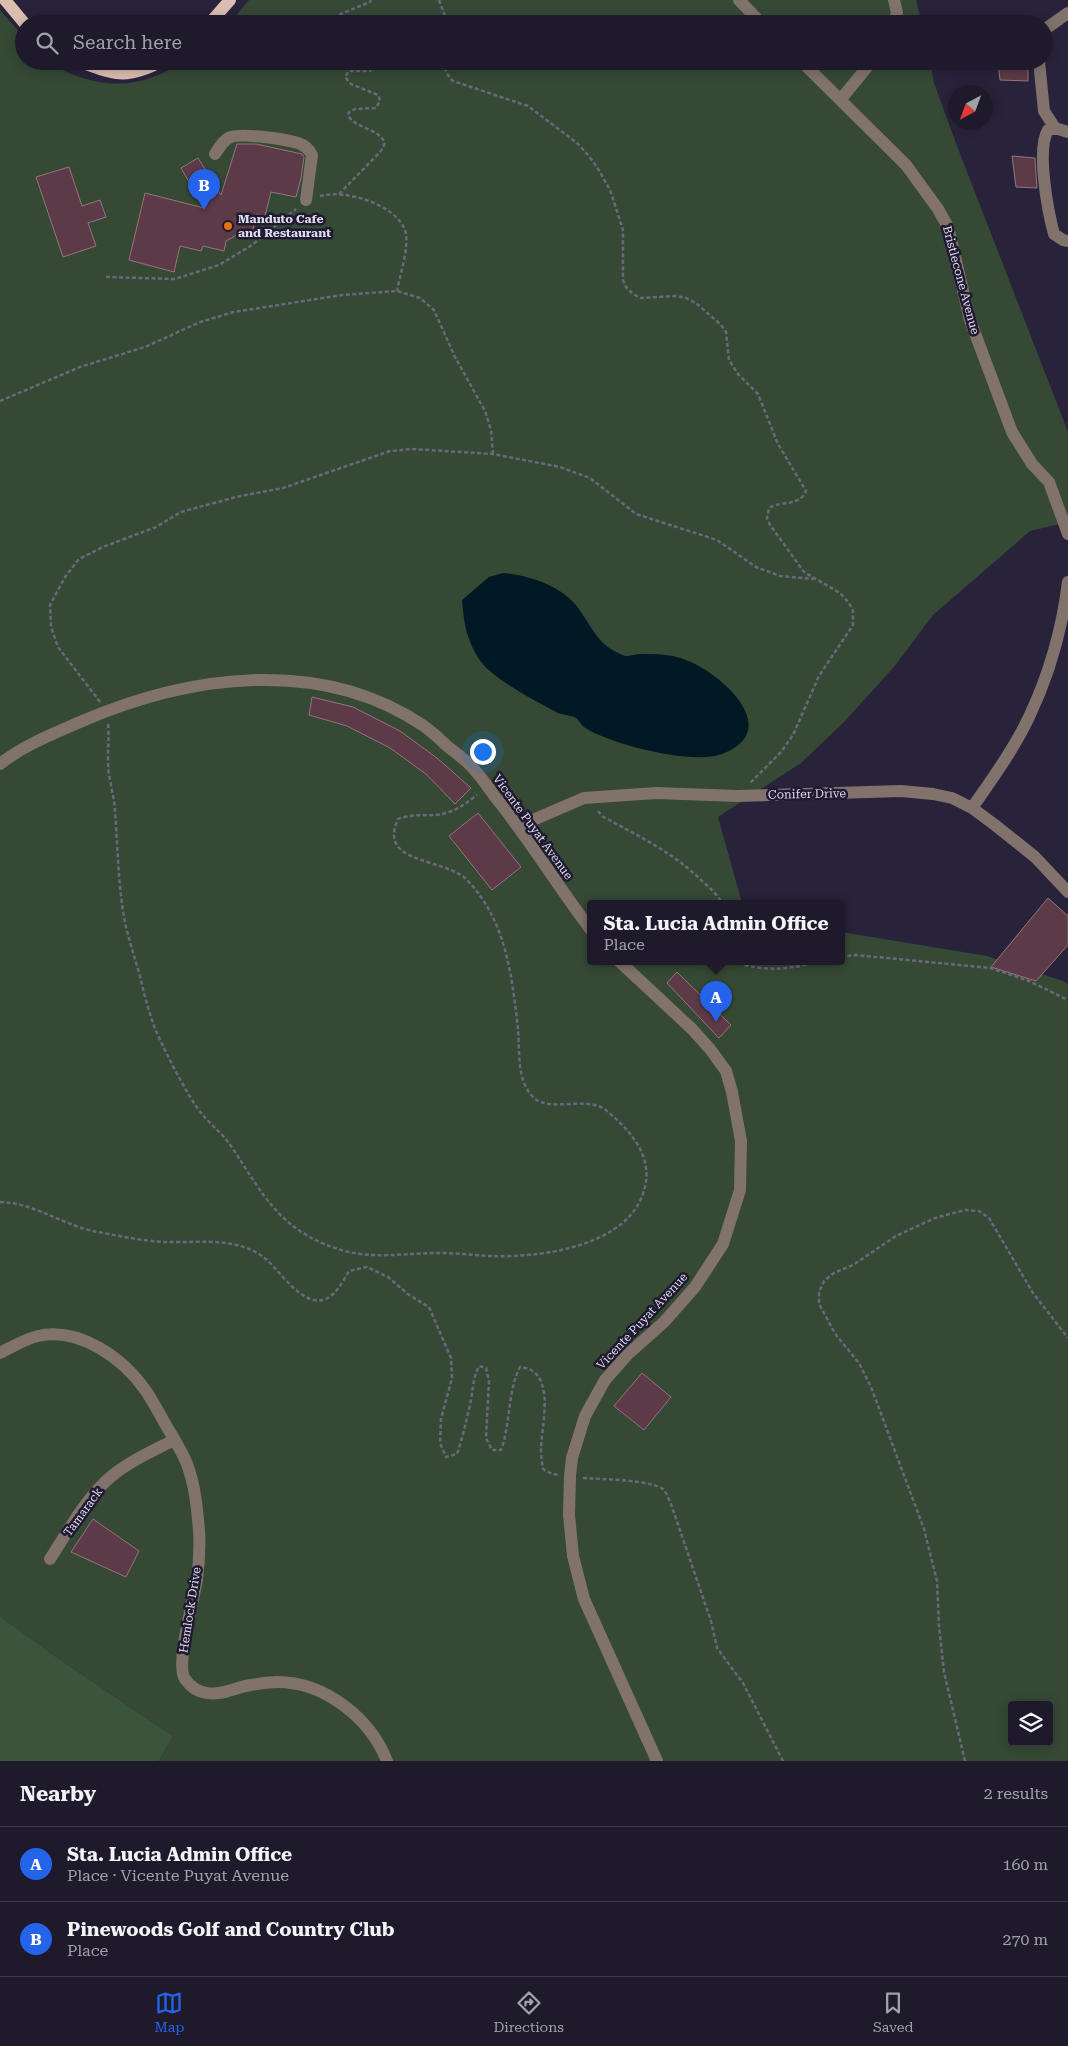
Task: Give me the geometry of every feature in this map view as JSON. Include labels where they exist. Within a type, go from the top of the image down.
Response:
[{"type":"main road","points":[[6,0],[18,15]]},
{"type":"main road","points":[[217,15],[230,0]]},
{"type":"main road","points":[[100,70],[121,74],[146,70]]},
{"type":"street","points":[[739,0],[753,15]]},
{"type":"street","points":[[894,0],[896,15]]},
{"type":"street","points":[[1053,24],[1068,13]]},
{"type":"street","name":"Bristlecone Avenue","points":[[810,70],[906,165],[938,208],[950,236],[970,320],[1008,424],[1032,464],[1049,482],[1068,534]]},
{"type":"street","points":[[841,99],[865,70]]},
{"type":"street","points":[[1040,70],[1044,111],[1055,128]]},
{"type":"street","points":[[1068,132],[1055,128],[1048,130],[1043,137],[1042,160],[1054,234],[1068,241]]},
{"type":"street","points":[[214,154],[226,139],[240,136],[273,138],[304,145],[312,155],[306,200]]},
{"type":"street","points":[[972,808],[1029,718],[1049,670],[1060,632],[1068,582]]},
{"type":"street","name":"Vicente Puyat Avenue","points":[[0,764],[41,739],[107,710],[182,688],[222,681],[306,682],[342,689],[390,707],[424,726],[470,765],[518,826],[587,924]]},
{"type":"street","name":"Conifer Drive","points":[[518,826],[584,798],[656,793],[737,796],[901,791],[933,794],[952,798],[972,808],[1035,857],[1068,892]]},
{"type":"street","name":"Vicente Puyat Avenue","points":[[623,965],[692,1029],[726,1071],[741,1141],[740,1190],[723,1244],[694,1287],[664,1322],[628,1354],[605,1380],[585,1416],[572,1458],[569,1515],[573,1556],[584,1599],[657,1761]]},
{"type":"street","name":"Hemlock Drive","points":[[0,1353],[38,1336],[62,1335],[82,1340],[102,1348],[126,1369],[146,1391],[186,1462],[193,1483],[199,1532],[197,1579],[181,1662],[184,1678],[194,1689],[207,1694],[219,1693],[248,1685],[278,1682],[304,1686],[327,1694],[359,1718],[381,1745],[387,1761]]},
{"type":"street","name":"Tamarack","points":[[50,1559],[75,1520],[106,1482],[122,1469],[174,1440]]},
{"type":"path","points":[[338,15],[371,0]]},
{"type":"path","points":[[439,0],[445,15]]},
{"type":"path","points":[[339,194],[381,151],[385,143],[380,136],[353,122],[348,115],[349,112],[355,109],[376,108],[380,101],[378,95],[351,84],[345,77],[349,71],[371,70]]},
{"type":"path","points":[[446,70],[453,82],[528,106],[577,143],[588,155],[610,190],[623,230],[623,280],[626,288],[641,298],[676,296],[686,298],[696,303],[721,325],[726,332],[729,360],[732,367],[758,394],[789,466],[804,485],[806,491],[803,497],[797,502],[774,505],[769,508],[767,518],[804,572],[840,593],[850,603],[853,611],[853,625],[819,676],[793,736],[781,752],[737,796]]},
{"type":"path","points":[[106,277],[175,279],[220,265],[252,245],[306,200],[325,195],[339,194],[353,195],[374,203],[388,211],[405,229],[406,242],[397,291]]},
{"type":"path","points":[[0,400],[80,367],[145,347],[200,322],[234,312],[342,295],[397,291],[420,298],[434,310],[455,357],[485,411],[491,430],[493,454]]},
{"type":"path","points":[[487,786],[460,807],[446,813],[431,815],[411,814],[398,819],[394,829],[395,844],[400,851],[445,866],[465,878],[485,903],[497,924],[506,954],[518,1033],[522,1080],[534,1097],[545,1103],[585,1102],[602,1106],[637,1141],[644,1156],[647,1170],[640,1202],[628,1218],[610,1232],[579,1245],[535,1253],[501,1256],[438,1253],[396,1256],[358,1254],[320,1242],[278,1216],[228,1141],[200,1112],[156,1032],[125,924],[114,799],[108,760],[110,744],[107,710],[58,646],[51,627],[50,605],[65,577],[79,559],[103,547],[156,527],[182,512],[211,503],[283,488],[390,451],[412,449],[493,454],[552,465],[590,478],[636,514],[717,540],[756,567],[780,576],[814,579]]},
{"type":"path","points":[[584,798],[602,816],[654,843],[684,864],[714,891],[720,900]]},
{"type":"path","points":[[845,956],[855,955],[991,968],[1029,981],[1068,1000]]},
{"type":"path","points":[[743,965],[763,969],[787,969],[806,965]]},
{"type":"path","points":[[0,1202],[18,1203],[95,1232],[164,1242],[201,1241],[233,1244],[259,1254],[297,1290],[313,1300],[325,1300],[334,1294],[349,1271],[367,1267],[388,1278],[429,1307],[451,1358],[452,1378],[441,1419],[440,1443],[446,1457],[457,1454],[471,1398],[473,1378],[478,1366],[486,1368],[489,1381],[486,1438],[492,1450],[501,1450],[505,1440],[513,1380],[520,1367],[531,1370],[539,1377],[544,1399],[544,1426],[541,1448],[543,1469],[550,1474],[644,1483],[655,1485],[664,1490],[671,1504],[711,1621],[718,1648],[743,1683],[783,1761]]},
{"type":"path","points":[[965,1761],[944,1672],[938,1626],[937,1581],[924,1529],[871,1387],[859,1363],[836,1334],[819,1304],[819,1292],[824,1281],[834,1273],[852,1265],[896,1236],[935,1218],[965,1210],[979,1211],[989,1218],[1033,1293],[1068,1338]]},
{"type":"green space","points":[[249,0],[916,0],[920,15],[236,15]]},
{"type":"green space","points":[[0,10],[15,27],[15,70],[63,70],[86,79],[115,84],[143,80],[168,70],[932,70],[934,83],[948,121],[948,130],[951,130],[1068,432],[1068,522],[1030,531],[933,615],[894,667],[843,723],[801,763],[718,817],[741,900],[587,900],[587,965],[845,965],[845,933],[987,956],[1068,984],[1068,1761],[159,1761],[173,1736],[56,1657],[0,1616]]},
{"type":"green space","points":[[0,1616],[56,1657],[173,1736],[159,1761],[0,1761]]},
{"type":"water","points":[[503,573],[521,576],[555,588],[569,598],[601,641],[624,656],[647,654],[675,657],[700,667],[715,677],[741,703],[748,717],[748,731],[740,744],[722,754],[709,757],[673,755],[634,747],[587,729],[576,718],[558,713],[497,677],[482,663],[473,648],[465,625],[462,600],[489,577]]},
{"type":"building","points":[[999,70],[1028,70],[1028,81],[1000,80]]},
{"type":"building","points":[[237,144],[256,144],[302,154],[304,157],[296,197],[271,192],[265,216],[257,214],[251,236],[242,232],[226,241],[224,251],[203,246],[201,251],[180,246],[174,272],[129,260],[145,193],[204,208],[181,168],[198,158],[221,195]]},
{"type":"building","points":[[1012,156],[1035,158],[1037,188],[1016,187]]},
{"type":"building","points":[[69,167],[82,206],[100,200],[106,217],[88,223],[96,246],[63,257],[36,177]]},
{"type":"building","points":[[312,697],[353,707],[400,731],[437,758],[471,788],[455,804],[426,774],[390,748],[347,726],[309,715]]},
{"type":"building","points":[[478,813],[521,867],[492,890],[449,836]]},
{"type":"building","points":[[1048,898],[1068,916],[1068,945],[1036,981],[991,967]]},
{"type":"building","points":[[677,972],[731,1025],[719,1038],[667,983]]},
{"type":"building","points":[[642,1373],[671,1397],[644,1430],[614,1406]]},
{"type":"building","points":[[93,1519],[139,1551],[126,1577],[71,1552]]},
{"type":"tunnel","points":[[195,192],[206,189],[213,182]]},
{"type":"place","name":"Pinewoods Golf and Country Club","points":[[204,210]]},
{"type":"place","name":"Manduto Cafe and Restaurant","points":[[228,226]]},
{"type":"place","name":"Sta. Lucia Admin Office","points":[[716,1022]]}]
